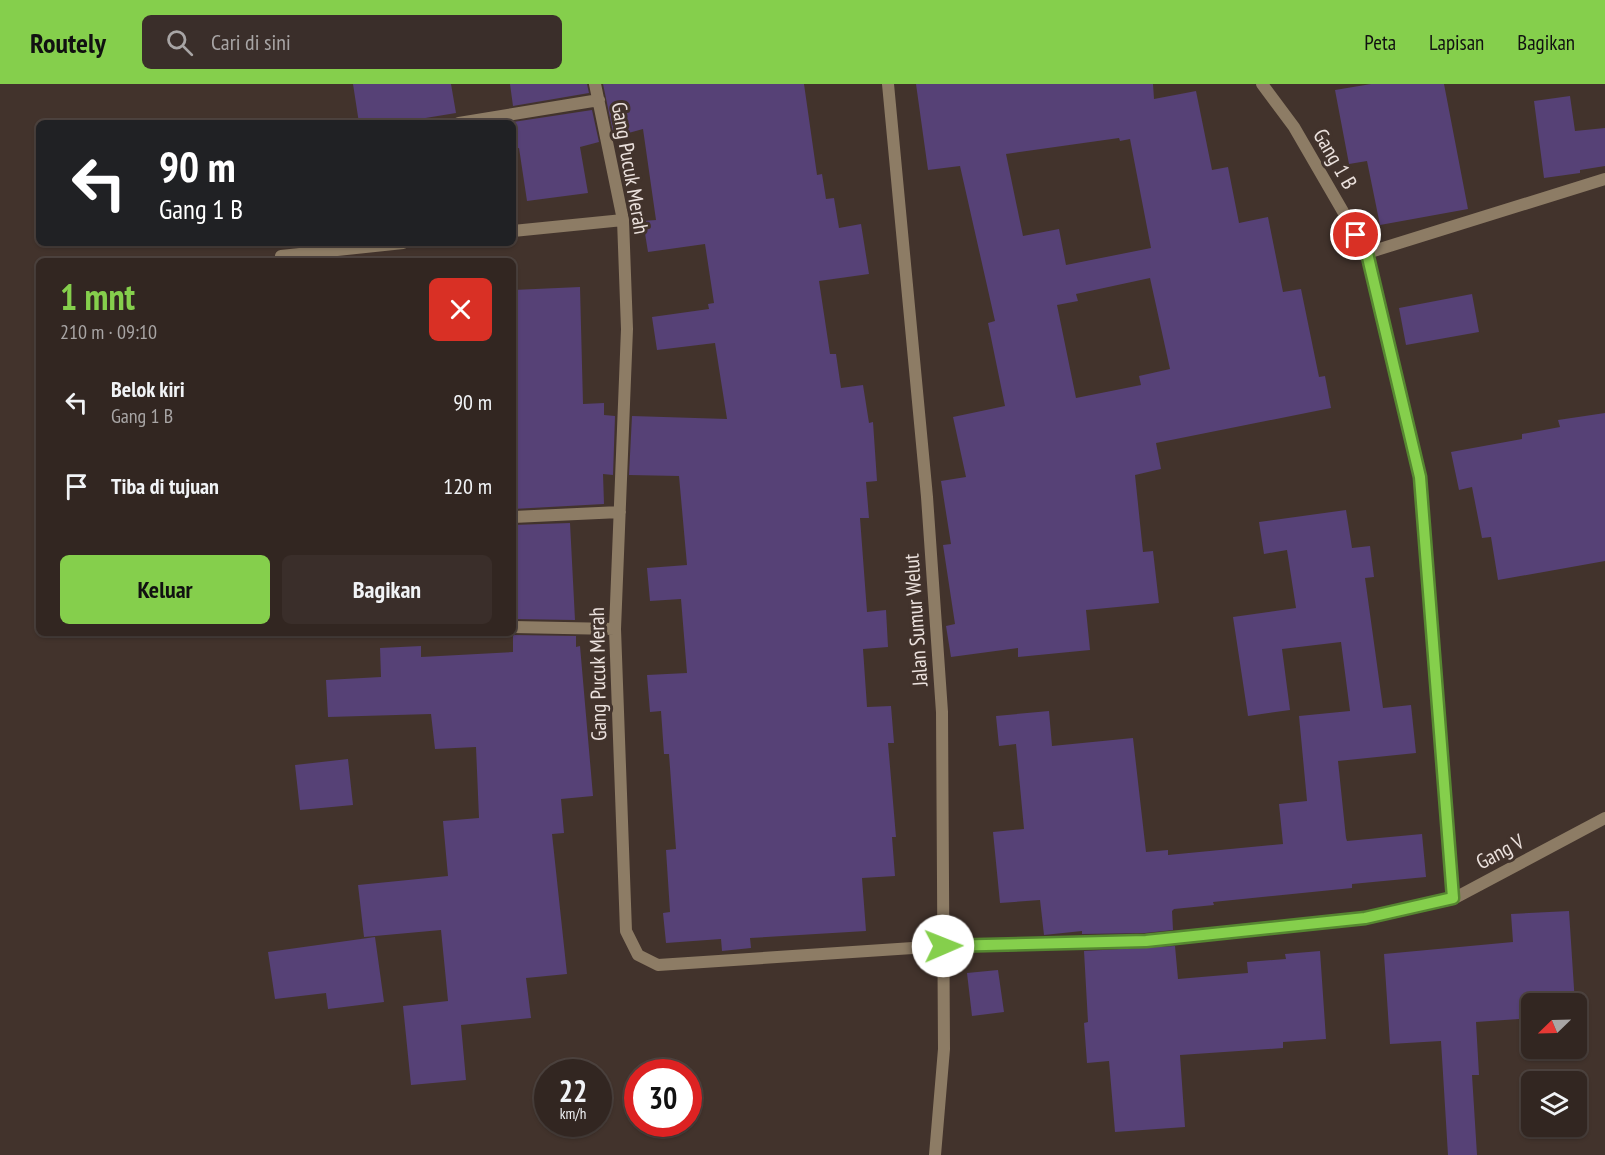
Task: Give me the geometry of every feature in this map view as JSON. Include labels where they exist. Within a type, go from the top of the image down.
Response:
[{"type":"street","name":"Gang Pucuk Merah","points":[[595,84],[623,220],[627,329],[615,629],[626,931],[638,955],[658,965],[943,946]]},
{"type":"street","name":"Jalan Sumur Welut","points":[[888,84],[927,497],[942,712],[944,1049],[935,1155]]},
{"type":"street","name":"Gang 1 B","points":[[1262,84],[1294,127],[1367,253],[1420,477],[1453,898]]},
{"type":"street","points":[[477,120],[598,100]]},
{"type":"street","points":[[1367,253],[1605,179]]},
{"type":"street","points":[[516,231],[623,220]]},
{"type":"street","points":[[281,256],[375,246]]},
{"type":"street","points":[[516,517],[620,512]]},
{"type":"street","points":[[516,627],[615,629]]},
{"type":"street","name":"Gang V","points":[[943,946],[1146,941],[1365,918],[1453,898],[1605,818]]},
{"type":"building","points":[[353,84],[451,84],[456,113],[413,120],[359,120]]},
{"type":"building","points":[[510,84],[587,84],[589,93],[513,106]]},
{"type":"building","points":[[603,84],[804,84],[817,175],[822,174],[826,199],[834,198],[839,228],[861,224],[869,274],[819,281],[830,354],[836,354],[841,388],[863,385],[869,423],[873,422],[877,481],[866,482],[869,518],[860,518],[867,612],[886,610],[888,647],[863,649],[867,707],[891,706],[894,743],[888,743],[896,837],[892,837],[895,876],[862,878],[866,931],[750,938],[751,948],[722,951],[721,939],[666,943],[663,913],[670,912],[666,850],[676,849],[669,754],[664,754],[661,711],[650,712],[647,675],[687,673],[681,599],[650,601],[647,568],[687,565],[679,476],[629,475],[632,416],[727,419],[715,343],[657,350],[652,317],[709,309],[708,304],[714,303],[705,244],[648,252],[643,221],[656,220],[643,129],[614,137]]},
{"type":"building","points":[[916,84],[1153,84],[1154,99],[1196,91],[1212,170],[1228,167],[1239,223],[1268,217],[1283,292],[1301,289],[1319,377],[1325,376],[1331,408],[1156,443],[1161,469],[1135,475],[1143,552],[1153,551],[1159,603],[1086,610],[1090,650],[1018,657],[1018,648],[951,657],[946,626],[955,624],[943,545],[951,544],[941,481],[966,477],[953,417],[1005,406],[988,323],[995,321],[960,166],[928,170]],"holes":[[[1119,138],[1120,141],[1130,139],[1151,248],[1066,265],[1059,229],[1023,236],[1006,154]],[[1150,278],[1170,369],[1139,376],[1141,385],[1076,398],[1057,305],[1078,301],[1076,294]]]},
{"type":"building","points":[[1371,84],[1444,84],[1468,209],[1380,225],[1367,161],[1349,164],[1335,90]]},
{"type":"building","points":[[1570,96],[1575,131],[1605,128],[1605,166],[1580,170],[1580,173],[1544,178],[1534,101]]},
{"type":"building","points":[[592,110],[599,142],[580,147],[588,193],[527,201],[519,148],[516,148],[516,122]]},
{"type":"building","points":[[580,287],[583,404],[604,403],[604,415],[615,416],[613,475],[603,474],[604,504],[516,509],[516,290]]},
{"type":"building","points":[[1472,294],[1479,332],[1406,345],[1399,308]]},
{"type":"building","points":[[1605,413],[1605,561],[1498,580],[1491,537],[1482,538],[1472,487],[1459,490],[1451,452],[1522,439],[1522,434],[1560,427],[1558,420]]},
{"type":"building","points":[[1346,510],[1352,548],[1370,546],[1374,577],[1365,578],[1383,708],[1411,705],[1416,753],[1338,761],[1346,838],[1347,841],[1422,834],[1426,877],[1352,884],[1352,888],[1213,902],[1214,905],[1174,909],[1172,911],[1173,930],[1145,933],[1082,934],[1082,931],[1044,935],[1040,900],[1000,903],[993,832],[1024,829],[1016,744],[999,746],[996,716],[1049,711],[1052,746],[1133,738],[1146,852],[1168,850],[1168,855],[1283,844],[1279,804],[1307,801],[1299,716],[1350,711],[1341,642],[1282,649],[1290,710],[1248,716],[1233,617],[1296,608],[1287,550],[1264,554],[1259,522]]},
{"type":"building","points":[[570,523],[575,620],[516,619],[516,525]]},
{"type":"building","points":[[516,635],[576,636],[576,647],[580,646],[593,796],[561,799],[564,833],[552,834],[567,974],[526,978],[531,1018],[461,1025],[466,1080],[411,1085],[403,1006],[448,1001],[441,930],[364,937],[358,885],[448,876],[443,821],[479,818],[476,747],[435,749],[431,714],[328,717],[326,680],[381,677],[380,648],[421,646],[421,657],[513,652],[513,636]]},
{"type":"building","points":[[348,759],[353,805],[300,810],[295,765]]},
{"type":"building","points":[[1569,911],[1574,993],[1521,993],[1521,1019],[1476,1022],[1479,1075],[1472,1075],[1477,1155],[1448,1155],[1441,1041],[1390,1044],[1384,954],[1513,942],[1511,914]]},
{"type":"building","points":[[375,937],[384,1002],[328,1009],[326,993],[275,999],[268,952]]},
{"type":"building","points":[[1175,946],[1178,979],[1248,973],[1247,962],[1286,959],[1285,954],[1320,951],[1326,1039],[1283,1042],[1283,1048],[1180,1055],[1185,1127],[1115,1132],[1109,1061],[1087,1063],[1084,1023],[1088,1022],[1084,951]]},
{"type":"building","points":[[998,970],[1004,1012],[972,1016],[967,973]]},
{"type":"route","points":[[943,946],[1146,941],[1365,918],[1453,898],[1420,477],[1367,253],[1356,235]]}]
